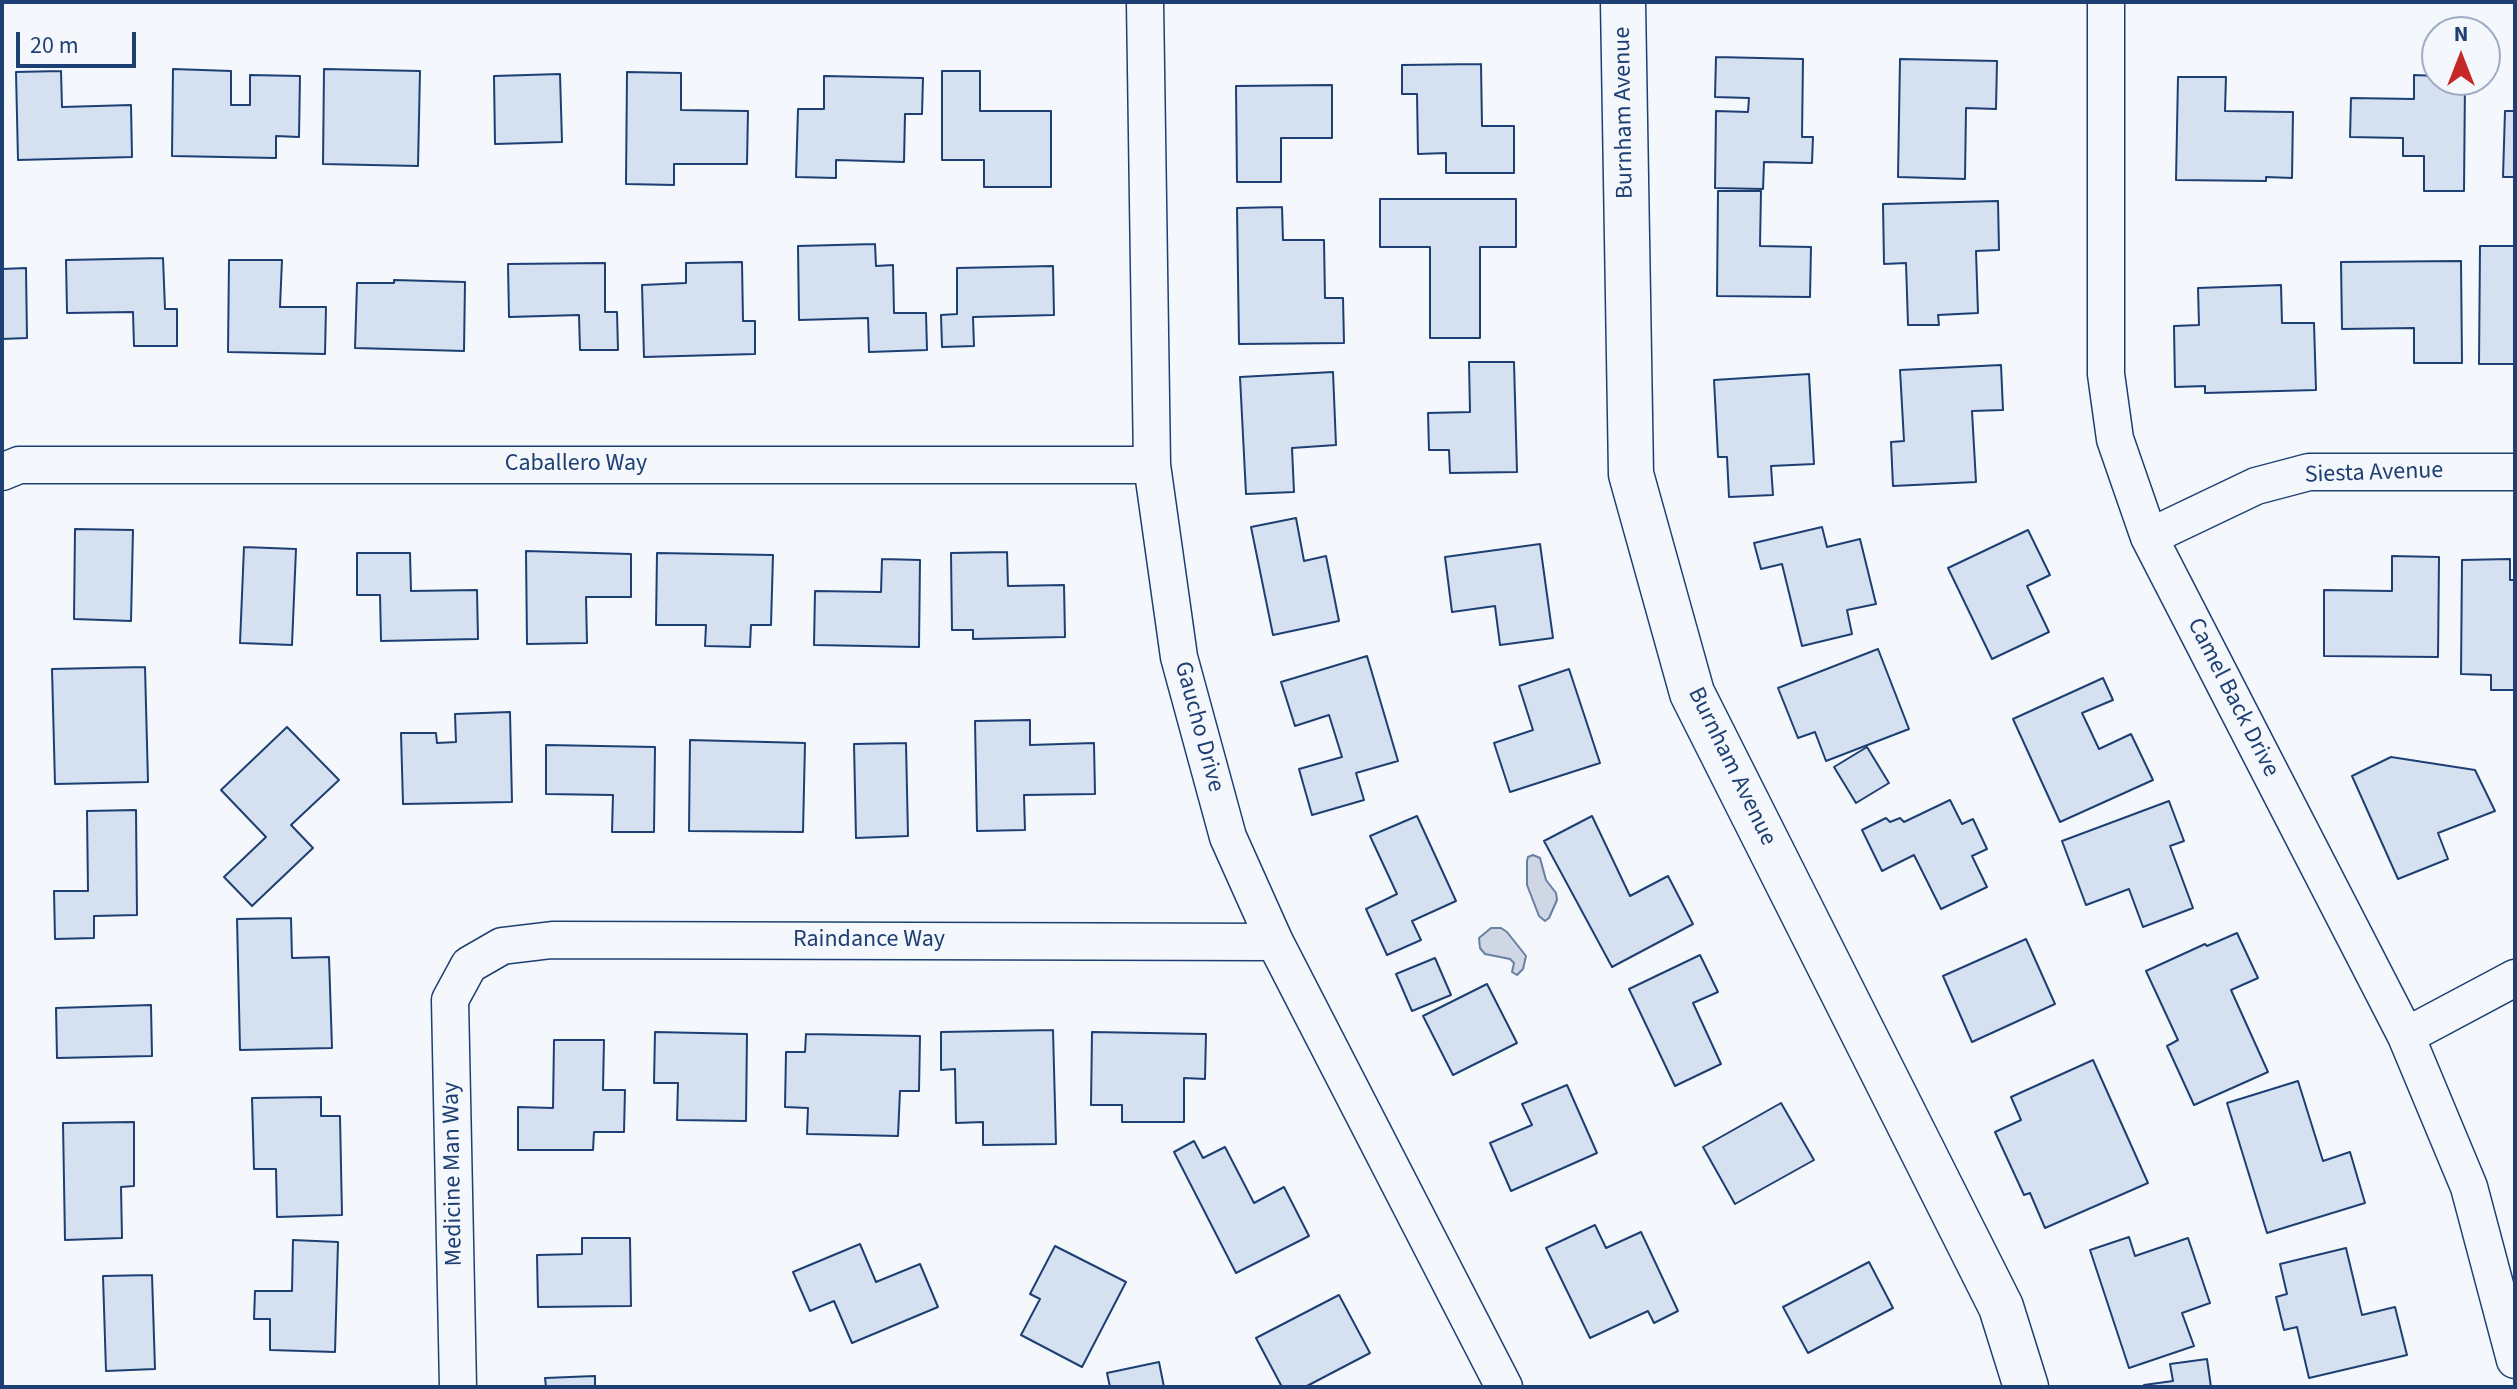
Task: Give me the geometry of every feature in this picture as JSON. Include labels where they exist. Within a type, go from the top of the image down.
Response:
[{"type":"street","name":"Gaucho Drive","points":[[1145,2],[1152,465],[1179,657],[1228,837],[1275,942],[1504,1387]]},
{"type":"street","name":"Burnham Avenue","points":[[1623,2],[1631,474],[1692,693],[2001,1307],[2026,1387]]},
{"type":"street","name":"Camel Back Drive","points":[[2106,2],[2106,374],[2115,439],[2149,537],[2406,1036],[2469,1187],[2515,1360]]},
{"type":"street","name":"Caballero Way","points":[[2,472],[19,465],[1152,465]]},
{"type":"street","name":"Siesta Avenue","points":[[2149,537],[2256,486],[2309,472],[2515,472]]},
{"type":"street","name":"Raindance Way","points":[[469,965],[502,946],[552,940],[1275,942]]},
{"type":"street","name":"Medicine Man Way","points":[[458,1387],[450,1000],[469,965]]},
{"type":"street","points":[[2406,1036],[2515,978]]},
{"type":"shaded area","points":[[1533,855],[1540,858],[1546,880],[1556,893],[1557,900],[1545,921],[1539,916],[1527,885],[1527,861]]},
{"type":"shaded area","points":[[1491,928],[1501,928],[1507,932],[1526,956],[1523,969],[1517,975],[1512,972],[1514,963],[1510,959],[1485,954],[1480,948],[1479,938]]},
{"type":"building","points":[[1716,57],[1803,59],[1802,137],[1813,137],[1812,163],[1764,162],[1763,189],[1715,188],[1716,111],[1748,112],[1749,98],[1715,97]]},
{"type":"building","points":[[1900,59],[1997,61],[1996,109],[1966,108],[1965,179],[1898,177]]},
{"type":"building","points":[[1481,64],[1482,126],[1514,126],[1514,173],[1446,173],[1446,153],[1418,154],[1417,94],[1402,94],[1402,65]]},
{"type":"building","points":[[173,69],[231,71],[231,105],[250,105],[250,75],[300,76],[299,137],[276,136],[276,158],[172,156]]},
{"type":"building","points":[[324,69],[420,71],[418,166],[323,164]]},
{"type":"building","points":[[61,71],[62,107],[131,105],[132,157],[18,160],[16,72]]},
{"type":"building","points":[[942,71],[980,71],[980,111],[1051,111],[1051,187],[984,187],[984,160],[942,160]]},
{"type":"building","points":[[627,72],[681,73],[681,110],[748,111],[747,164],[674,164],[674,185],[626,184]]},
{"type":"building","points":[[560,74],[562,142],[495,144],[494,76]]},
{"type":"building","points":[[2414,75],[2421,75],[2421,96],[2465,96],[2464,191],[2424,191],[2424,156],[2403,156],[2403,138],[2350,137],[2351,98],[2414,99]]},
{"type":"building","points":[[824,76],[923,78],[922,114],[905,114],[904,162],[836,160],[836,178],[796,177],[798,109],[824,109]]},
{"type":"building","points":[[2178,77],[2226,77],[2225,111],[2293,112],[2292,178],[2266,177],[2266,181],[2176,180]]},
{"type":"building","points":[[1332,85],[1332,138],[1281,138],[1281,182],[1237,182],[1236,86]]},
{"type":"building","points":[[2505,111],[2515,111],[2515,177],[2503,177]]},
{"type":"building","points":[[1718,191],[1761,191],[1760,246],[1811,247],[1810,297],[1717,296]]},
{"type":"building","points":[[1380,199],[1516,199],[1516,247],[1480,247],[1480,338],[1430,338],[1430,247],[1380,247]]},
{"type":"building","points":[[1998,201],[1999,250],[1976,251],[1978,313],[1938,315],[1939,325],[1908,325],[1906,263],[1884,264],[1883,204]]},
{"type":"building","points":[[1282,207],[1283,240],[1324,240],[1325,298],[1343,298],[1344,343],[1239,344],[1237,208]]},
{"type":"building","points":[[875,244],[876,266],[893,265],[894,313],[926,313],[927,350],[869,352],[868,318],[799,320],[798,246]]},
{"type":"building","points":[[2480,246],[2515,246],[2515,364],[2479,364]]},
{"type":"building","points":[[163,258],[165,309],[177,309],[177,346],[134,346],[133,312],[67,313],[66,260]]},
{"type":"building","points":[[229,260],[282,260],[280,307],[326,307],[325,354],[228,352]]},
{"type":"building","points":[[2461,261],[2462,363],[2414,363],[2414,328],[2342,329],[2341,262]]},
{"type":"building","points":[[742,262],[743,321],[755,321],[755,354],[644,357],[642,285],[686,283],[686,263]]},
{"type":"building","points":[[605,263],[605,312],[617,312],[618,350],[580,350],[579,315],[509,317],[508,264]]},
{"type":"building","points":[[1053,266],[1054,315],[973,317],[974,346],[942,347],[941,315],[957,314],[957,268]]},
{"type":"building","points":[[26,268],[27,338],[2,339],[2,269]]},
{"type":"building","points":[[394,280],[465,282],[464,351],[355,348],[357,283],[394,283]]},
{"type":"building","points":[[2281,285],[2282,323],[2314,323],[2316,390],[2205,393],[2205,386],[2175,387],[2174,326],[2199,325],[2198,288]]},
{"type":"building","points":[[1469,362],[1514,362],[1517,472],[1450,473],[1449,450],[1429,450],[1428,413],[1470,412]]},
{"type":"building","points":[[2001,365],[2003,410],[1972,411],[1976,482],[1893,486],[1891,442],[1904,441],[1900,370]]},
{"type":"building","points":[[1333,372],[1336,445],[1292,448],[1294,492],[1246,494],[1240,377]]},
{"type":"building","points":[[1809,374],[1814,464],[1771,466],[1773,495],[1729,497],[1727,457],[1718,457],[1714,380]]},
{"type":"building","points":[[1296,518],[1304,561],[1326,556],[1339,621],[1273,635],[1251,527]]},
{"type":"building","points":[[1822,527],[1827,547],[1860,539],[1876,604],[1847,610],[1852,634],[1802,646],[1782,564],[1761,569],[1754,543]]},
{"type":"building","points":[[75,529],[133,530],[131,621],[74,619]]},
{"type":"building","points":[[2028,530],[2050,575],[2027,586],[2049,632],[1992,659],[1948,568]]},
{"type":"building","points":[[1540,544],[1553,638],[1500,645],[1495,606],[1452,612],[1445,557]]},
{"type":"building","points":[[244,547],[296,549],[292,645],[240,643]]},
{"type":"building","points":[[526,551],[631,554],[631,597],[586,597],[587,643],[527,644]]},
{"type":"building","points":[[1007,552],[1008,586],[1064,585],[1065,637],[973,639],[973,630],[952,630],[951,553]]},
{"type":"building","points":[[357,553],[410,553],[411,591],[477,590],[478,639],[381,641],[380,595],[357,595]]},
{"type":"building","points":[[657,553],[773,555],[771,625],[751,625],[750,647],[705,646],[706,625],[656,625]]},
{"type":"building","points":[[2392,556],[2439,557],[2438,657],[2324,656],[2324,590],[2392,591]]},
{"type":"building","points":[[882,559],[920,560],[919,647],[814,645],[815,591],[881,592]]},
{"type":"building","points":[[2510,559],[2510,580],[2515,580],[2515,690],[2491,690],[2491,675],[2461,674],[2462,560]]},
{"type":"building","points":[[1878,649],[1909,729],[1826,761],[1815,732],[1798,738],[1778,688]]},
{"type":"building","points":[[1367,656],[1398,761],[1356,773],[1364,800],[1312,815],[1299,769],[1342,757],[1329,715],[1295,726],[1281,682]]},
{"type":"building","points":[[145,667],[148,782],[55,784],[52,669]]},
{"type":"building","points":[[1569,669],[1600,763],[1510,792],[1494,743],[1533,730],[1519,686]]},
{"type":"building","points":[[2103,678],[2113,700],[2082,713],[2099,749],[2131,734],[2153,780],[2060,822],[2013,719]]},
{"type":"building","points":[[510,712],[512,802],[403,804],[401,733],[436,733],[437,743],[456,742],[455,714]]},
{"type":"building","points":[[1030,720],[1030,745],[1094,743],[1095,794],[1024,795],[1025,830],[977,831],[975,721]]},
{"type":"building","points":[[287,727],[339,780],[291,825],[313,848],[252,906],[224,877],[266,837],[221,790]]},
{"type":"building","points":[[690,740],[805,743],[803,832],[689,831]]},
{"type":"building","points":[[906,743],[908,836],[856,838],[854,744]]},
{"type":"building","points":[[546,745],[655,747],[654,832],[612,832],[613,795],[546,794]]},
{"type":"building","points":[[1867,747],[1889,783],[1856,803],[1834,767]]},
{"type":"building","points":[[2391,757],[2475,770],[2495,811],[2438,833],[2448,859],[2398,879],[2352,776]]},
{"type":"building","points":[[1950,800],[1962,824],[1973,819],[1987,849],[1972,856],[1987,887],[1941,909],[1914,855],[1882,871],[1862,830],[1886,818],[1890,822],[1900,818],[1904,822]]},
{"type":"building","points":[[2169,801],[2184,841],[2170,846],[2193,908],[2143,927],[2129,889],[2086,905],[2062,841]]},
{"type":"building","points":[[136,810],[137,915],[94,916],[94,938],[55,939],[54,891],[88,891],[87,811]]},
{"type":"building","points":[[1417,816],[1456,901],[1412,921],[1421,940],[1387,955],[1366,909],[1397,894],[1370,836]]},
{"type":"building","points":[[1592,816],[1630,896],[1668,876],[1693,924],[1612,967],[1544,841]]},
{"type":"building","points":[[291,918],[292,958],[329,957],[332,1048],[240,1050],[237,919]]},
{"type":"building","points":[[2237,933],[2258,978],[2231,990],[2268,1072],[2194,1105],[2167,1046],[2178,1040],[2146,971]]},
{"type":"building","points":[[2026,939],[2055,1004],[1972,1042],[1943,976]]},
{"type":"building","points":[[1700,955],[1718,992],[1693,1003],[1721,1064],[1675,1086],[1629,989]]},
{"type":"building","points":[[1435,958],[1451,995],[1412,1011],[1396,974]]},
{"type":"building","points":[[1487,984],[1517,1043],[1453,1075],[1423,1016]]},
{"type":"building","points":[[151,1005],[152,1056],[57,1058],[56,1008]]},
{"type":"building","points":[[1053,1030],[1056,1144],[983,1145],[983,1122],[956,1123],[955,1069],[941,1070],[941,1032]]},
{"type":"building","points":[[655,1032],[747,1034],[746,1121],[677,1120],[678,1083],[654,1083]]},
{"type":"building","points":[[1092,1032],[1206,1034],[1205,1079],[1184,1078],[1184,1122],[1122,1122],[1122,1105],[1091,1105]]},
{"type":"building","points":[[806,1034],[920,1036],[919,1091],[900,1091],[898,1136],[807,1134],[808,1108],[785,1107],[786,1052],[805,1052]]},
{"type":"building","points":[[554,1040],[604,1040],[603,1090],[625,1090],[624,1132],[594,1132],[593,1150],[518,1150],[518,1107],[553,1108]]},
{"type":"building","points":[[2093,1060],[2148,1183],[2045,1228],[2030,1193],[2024,1195],[1995,1132],[2021,1120],[2011,1097]]},
{"type":"building","points":[[2298,1081],[2323,1161],[2350,1152],[2365,1203],[2267,1233],[2227,1103]]},
{"type":"building","points":[[1567,1085],[1597,1153],[1511,1191],[1490,1143],[1532,1125],[1522,1104]]},
{"type":"building","points":[[321,1097],[321,1116],[340,1116],[342,1215],[277,1217],[276,1169],[254,1169],[252,1098]]},
{"type":"building","points":[[1781,1103],[1814,1160],[1735,1204],[1703,1147]]},
{"type":"building","points":[[134,1122],[134,1186],[121,1187],[122,1238],[65,1240],[63,1123]]},
{"type":"building","points":[[1194,1141],[1203,1158],[1225,1147],[1254,1203],[1284,1187],[1309,1236],[1236,1273],[1174,1152]]},
{"type":"building","points":[[1595,1225],[1606,1248],[1641,1232],[1678,1311],[1654,1323],[1648,1311],[1590,1338],[1546,1248]]},
{"type":"building","points":[[2129,1237],[2135,1256],[2188,1238],[2210,1303],[2182,1313],[2194,1346],[2129,1368],[2090,1250]]},
{"type":"building","points":[[582,1238],[630,1238],[631,1306],[538,1307],[537,1255],[582,1254]]},
{"type":"building","points":[[293,1240],[338,1242],[335,1352],[270,1350],[270,1319],[254,1319],[255,1291],[292,1291]]},
{"type":"building","points":[[860,1244],[876,1282],[920,1264],[938,1307],[852,1343],[834,1301],[810,1311],[793,1272]]},
{"type":"building","points":[[1055,1246],[1126,1282],[1082,1367],[1021,1335],[1040,1299],[1030,1294]]},
{"type":"building","points":[[2346,1248],[2362,1315],[2395,1307],[2407,1355],[2309,1378],[2297,1327],[2284,1330],[2276,1297],[2287,1294],[2280,1264]]},
{"type":"building","points":[[1869,1262],[1893,1308],[1808,1353],[1783,1307]]},
{"type":"building","points":[[152,1275],[155,1369],[106,1371],[103,1276]]},
{"type":"building","points":[[1339,1295],[1370,1353],[1305,1387],[1282,1387],[1256,1338]]},
{"type":"building","points":[[2207,1359],[2211,1387],[2144,1387],[2173,1381],[2170,1364]]},
{"type":"building","points":[[1159,1362],[1164,1387],[1110,1387],[1107,1373]]},
{"type":"building","points":[[595,1376],[595,1387],[546,1387],[545,1378]]}]
